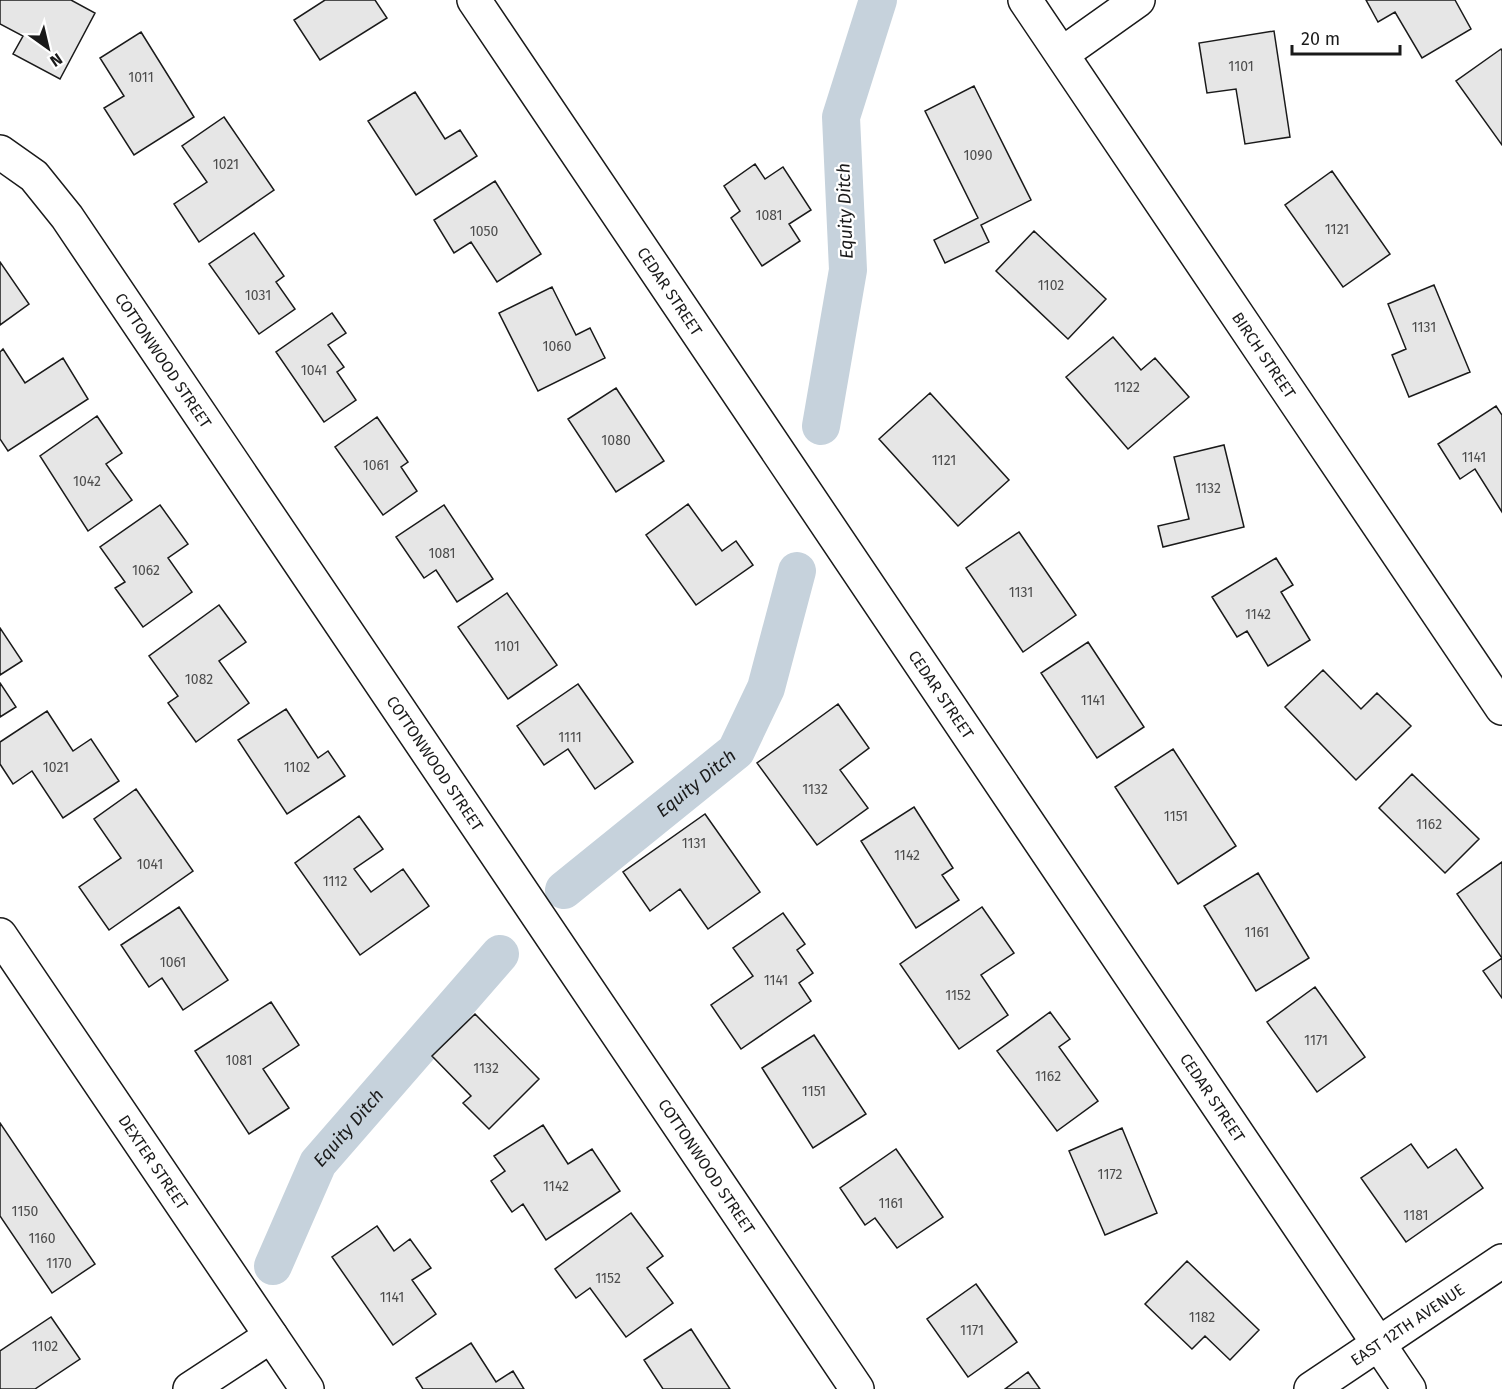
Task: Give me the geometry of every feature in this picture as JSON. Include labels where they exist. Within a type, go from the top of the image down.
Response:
[{"type":"street","name":"CEDAR STREET","points":[[474,0],[1409,1389]]},
{"type":"street","name":"BIRCH STREET","points":[[1025,0],[1502,708]]},
{"type":"street","points":[[1062,54],[1138,0]]},
{"type":"street","name":"COTTONWOOD STREET","points":[[0,152],[34,176],[68,217],[857,1389]]},
{"type":"street","name":"DEXTER STREET","points":[[0,935],[307,1389]]},
{"type":"street","name":"EAST 12TH AVENUE","points":[[1311,1389],[1502,1261]]},
{"type":"street","points":[[190,1389],[271,1336]]},
{"type":"building","points":[[0,0],[71,0],[95,13],[60,79],[13,54],[23,36],[0,24]]},
{"type":"building","points":[[325,0],[375,0],[387,18],[320,60],[294,20]]},
{"type":"building","points":[[1366,0],[1455,0],[1471,29],[1422,58],[1395,12],[1378,22]]},
{"type":"building","points":[[1274,31],[1290,137],[1245,144],[1236,89],[1207,93],[1199,43]]},
{"type":"building","points":[[141,32],[194,117],[134,155],[104,108],[124,96],[100,58]]},
{"type":"building","points":[[1501,49],[1502,51],[1502,145],[1456,81]]},
{"type":"building","points":[[974,86],[1031,200],[981,225],[989,242],[945,263],[934,240],[978,218],[925,111]]},
{"type":"building","points":[[415,92],[445,139],[460,130],[477,156],[416,195],[368,121]]},
{"type":"building","points":[[224,117],[274,190],[199,242],[174,204],[207,182],[182,146]]},
{"type":"building","points":[[755,164],[765,179],[783,167],[811,210],[789,224],[800,241],[762,266],[731,218],[740,211],[724,186]]},
{"type":"building","points":[[1332,171],[1390,254],[1343,287],[1285,205]]},
{"type":"building","points":[[495,181],[541,254],[497,282],[471,242],[454,253],[434,220]]},
{"type":"building","points":[[1034,231],[1106,299],[1068,339],[996,271]]},
{"type":"building","points":[[254,233],[284,276],[276,282],[295,309],[259,334],[209,264]]},
{"type":"building","points":[[0,262],[29,304],[0,325]]},
{"type":"building","points":[[1434,285],[1470,372],[1409,397],[1392,355],[1406,349],[1388,304]]},
{"type":"building","points":[[552,287],[576,335],[590,328],[605,358],[538,391],[499,313]]},
{"type":"building","points":[[332,313],[346,333],[328,345],[344,367],[337,372],[356,400],[324,422],[276,352]]},
{"type":"building","points":[[1113,337],[1141,370],[1155,358],[1189,397],[1128,449],[1066,377]]},
{"type":"building","points":[[3,349],[25,383],[63,358],[88,399],[8,451],[0,439],[0,352]]},
{"type":"building","points":[[616,388],[664,461],[616,492],[568,419]]},
{"type":"building","points":[[930,393],[1009,480],[958,526],[879,439]]},
{"type":"building","points":[[1496,406],[1502,415],[1502,512],[1475,469],[1460,479],[1438,444]]},
{"type":"building","points":[[97,416],[122,453],[106,464],[132,500],[88,531],[40,456]]},
{"type":"building","points":[[377,417],[408,462],[401,467],[417,491],[383,515],[335,447]]},
{"type":"building","points":[[1224,445],[1244,527],[1163,547],[1158,526],[1189,519],[1174,457]]},
{"type":"building","points":[[688,504],[722,551],[736,541],[753,565],[696,605],[646,535]]},
{"type":"building","points":[[160,505],[188,544],[168,558],[192,592],[143,627],[115,588],[125,582],[100,547]]},
{"type":"building","points":[[444,505],[493,579],[457,602],[436,570],[424,578],[396,537]]},
{"type":"building","points":[[1019,532],[1076,615],[1023,652],[966,568]]},
{"type":"building","points":[[1276,558],[1293,585],[1281,592],[1310,640],[1268,666],[1247,631],[1237,637],[1212,597]]},
{"type":"building","points":[[507,593],[557,665],[508,699],[458,627]]},
{"type":"building","points":[[219,605],[246,642],[219,661],[249,703],[196,742],[168,703],[178,696],[149,656]]},
{"type":"building","points":[[0,628],[22,661],[0,675]]},
{"type":"building","points":[[1088,642],[1144,727],[1097,758],[1041,673]]},
{"type":"building","points":[[1323,670],[1361,709],[1377,693],[1411,726],[1356,780],[1285,707]]},
{"type":"building","points":[[0,683],[16,707],[0,717]]},
{"type":"building","points":[[578,684],[633,762],[595,789],[568,749],[544,765],[517,726]]},
{"type":"building","points":[[838,704],[869,748],[840,770],[868,808],[817,845],[757,763]]},
{"type":"building","points":[[286,709],[318,758],[328,751],[345,776],[287,814],[238,740]]},
{"type":"building","points":[[47,711],[73,751],[91,739],[119,781],[63,818],[32,771],[13,784],[0,764],[0,742]]},
{"type":"building","points":[[1173,749],[1236,846],[1178,884],[1115,787]]},
{"type":"building","points":[[1412,774],[1479,839],[1445,873],[1379,808]]},
{"type":"building","points":[[136,789],[193,871],[109,930],[79,887],[121,858],[94,819]]},
{"type":"building","points":[[914,807],[953,868],[942,875],[959,900],[916,928],[861,841]]},
{"type":"building","points":[[705,814],[760,892],[708,929],[680,889],[650,911],[623,872]]},
{"type":"building","points":[[359,816],[383,849],[354,869],[371,892],[403,869],[429,906],[360,955],[295,863]]},
{"type":"building","points":[[1502,862],[1502,958],[1457,894]]},
{"type":"building","points":[[1258,873],[1309,958],[1256,991],[1204,906]]},
{"type":"building","points":[[179,907],[228,980],[183,1010],[162,978],[149,987],[121,945]]},
{"type":"building","points":[[982,907],[1014,953],[981,975],[1008,1015],[959,1049],[900,964]]},
{"type":"building","points":[[783,913],[805,944],[797,950],[813,973],[799,983],[811,1001],[741,1049],[711,1005],[753,976],[733,948]]},
{"type":"building","points":[[1502,958],[1502,998],[1483,971]]},
{"type":"building","points":[[1315,987],[1365,1057],[1317,1092],[1267,1022]]},
{"type":"building","points":[[271,1002],[299,1045],[263,1069],[289,1108],[249,1134],[195,1051]]},
{"type":"building","points":[[1050,1012],[1070,1039],[1059,1047],[1098,1101],[1057,1131],[997,1051]]},
{"type":"building","points":[[475,1014],[539,1079],[489,1129],[463,1103],[471,1096],[432,1056]]},
{"type":"building","points":[[814,1035],[866,1114],[813,1148],[762,1068]]},
{"type":"building","points":[[0,1123],[95,1264],[52,1293],[0,1216]]},
{"type":"building","points":[[543,1125],[568,1164],[592,1149],[620,1191],[546,1240],[523,1204],[512,1212],[491,1181],[505,1171],[494,1156]]},
{"type":"building","points":[[1122,1128],[1157,1213],[1105,1235],[1069,1151]]},
{"type":"building","points":[[1411,1144],[1428,1168],[1456,1149],[1483,1188],[1406,1242],[1361,1178]]},
{"type":"building","points":[[896,1149],[943,1217],[897,1248],[875,1218],[865,1225],[840,1188]]},
{"type":"building","points":[[631,1213],[663,1256],[647,1268],[673,1303],[626,1337],[590,1288],[576,1298],[555,1269]]},
{"type":"building","points":[[377,1226],[394,1251],[410,1239],[431,1268],[412,1280],[436,1314],[393,1345],[332,1257]]},
{"type":"building","points":[[1187,1261],[1259,1330],[1230,1360],[1205,1336],[1192,1349],[1145,1304]]},
{"type":"building","points":[[976,1284],[1017,1342],[968,1377],[927,1319]]},
{"type":"building","points":[[51,1317],[80,1359],[35,1389],[0,1389],[0,1351]]},
{"type":"building","points":[[691,1329],[730,1389],[663,1389],[644,1360]]},
{"type":"building","points":[[471,1343],[496,1382],[513,1371],[524,1389],[423,1389],[416,1378]]},
{"type":"building","points":[[1028,1372],[1040,1389],[1005,1389]]},
{"type":"waterway","name":"Equity Ditch","points":[[821,426],[848,270],[841,117],[878,0]]},
{"type":"waterway","name":"Equity Ditch","points":[[564,890],[736,751],[766,688],[797,571]]},
{"type":"waterway","name":"Equity Ditch","points":[[273,1266],[318,1163],[500,954]]}]
